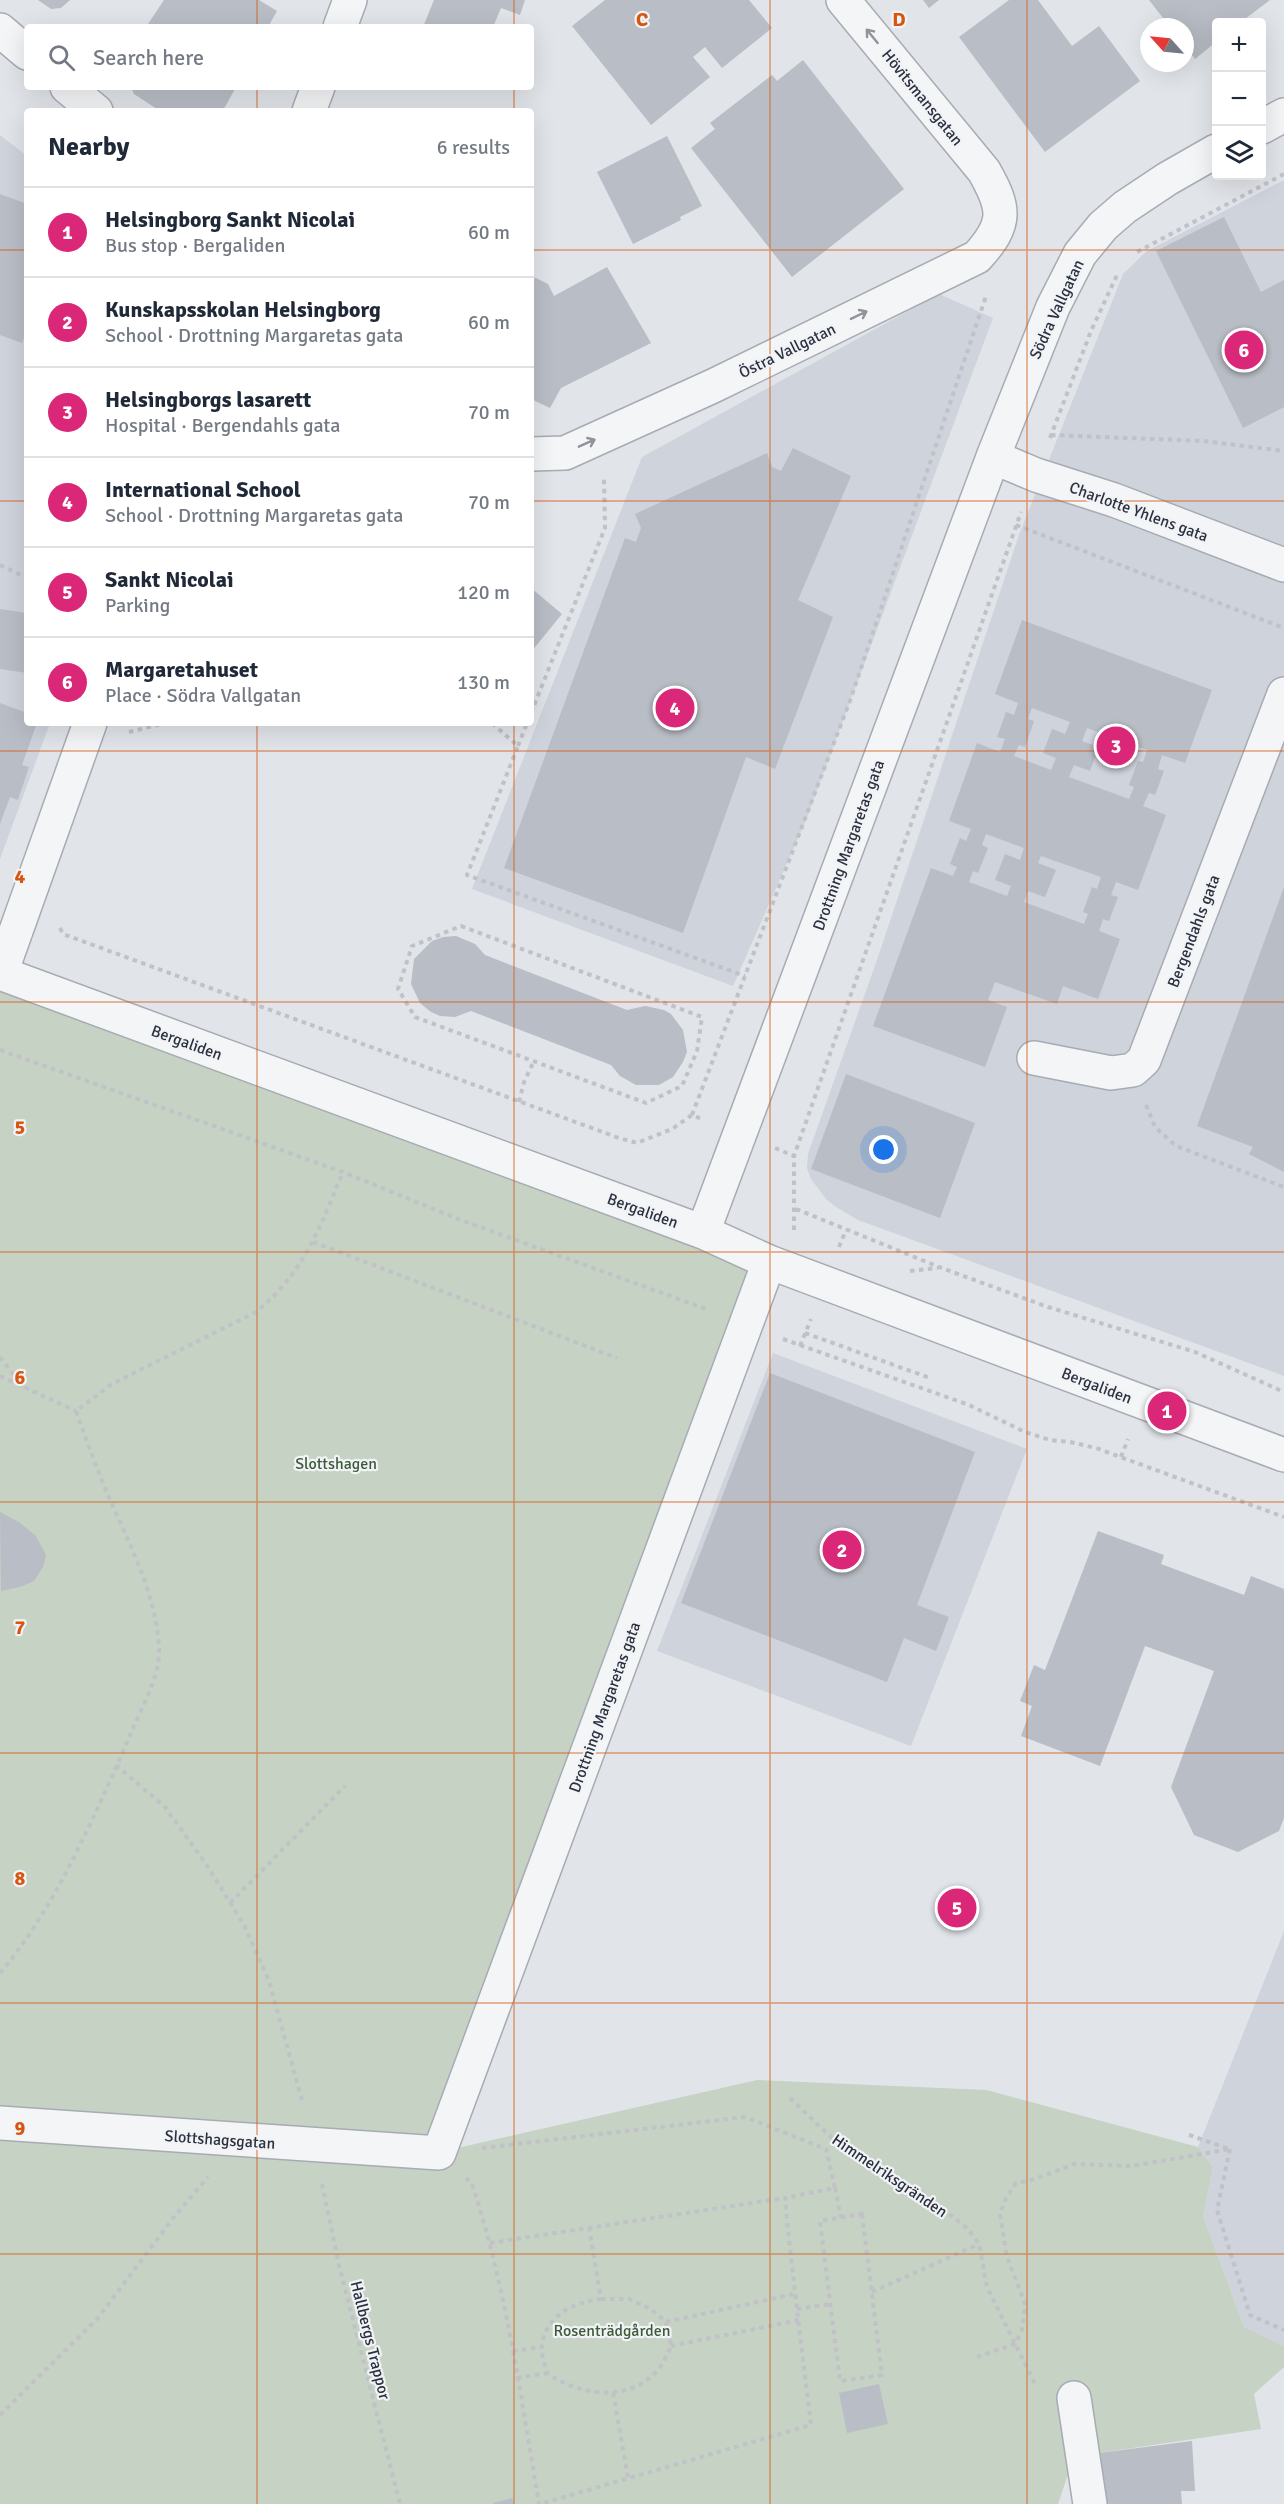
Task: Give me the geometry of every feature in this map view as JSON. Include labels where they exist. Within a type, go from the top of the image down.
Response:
[{"type":"street","points":[[341,24],[350,0]]},
{"type":"street","name":"Hövitsmansgatan","points":[[843,0],[984,171],[999,197]]},
{"type":"street","points":[[0,30],[24,50]]},
{"type":"street","points":[[71,90],[92,108]]},
{"type":"street","points":[[310,108],[317,90]]},
{"type":"street","points":[[1264,126],[1284,115]]},
{"type":"street","name":"Södra Vallgatan","points":[[993,457],[1053,308],[1086,246],[1125,207],[1212,153]]},
{"type":"street","name":"Östra Vallgatan","points":[[534,454],[565,453],[713,386],[977,257],[989,245],[998,227],[1001,211],[999,197]]},
{"type":"street","name":"Charlotte Yhlens gata","points":[[993,457],[1036,475],[1114,500],[1284,565]]},
{"type":"street","name":"Drottning Margaretas gata","points":[[703,1233],[993,457]]},
{"type":"street","name":"Bergendahls gata","points":[[1133,1070],[1144,1060],[1284,694]]},
{"type":"street","points":[[1,973],[89,726]]},
{"type":"street","name":"Bergaliden","points":[[1,973],[703,1233],[780,1266],[1284,1455]]},
{"type":"street","points":[[1034,1058],[1111,1073],[1133,1070]]},
{"type":"street","name":"Drottning Margaretas gata","points":[[439,2153],[746,1324],[780,1266]]},
{"type":"street","name":"Slottshagsgatan","points":[[0,2123],[439,2153]]},
{"type":"street","points":[[1074,2398],[1090,2504]]},
{"type":"path","points":[[1133,255],[1155,241],[1284,174]]},
{"type":"path","points":[[780,1266],[796,1209],[794,1156],[1016,525],[1091,331],[1120,268]]},
{"type":"path","points":[[27,900],[50,909],[63,934],[586,1128],[637,1143],[672,1129],[692,1115],[851,698],[987,295],[977,289]]},
{"type":"path","points":[[1051,435],[1204,441],[1284,451]]},
{"type":"path","points":[[534,705],[604,528],[603,469]]},
{"type":"path","points":[[1016,525],[1284,628]]},
{"type":"path","points":[[0,565],[24,577]]},
{"type":"path","points":[[124,733],[153,726]]},
{"type":"path","points":[[495,726],[518,746]]},
{"type":"path","points":[[526,726],[467,875],[745,976]]},
{"type":"path","points":[[461,926],[702,1017],[697,1051],[682,1086],[646,1102],[534,1061],[415,1017],[398,989],[412,946],[461,926]]},
{"type":"path","points":[[0,1050],[344,1172],[458,1219],[659,1290],[969,1405],[1025,1432],[1050,1440],[1096,1448],[1284,1517]]},
{"type":"path","points":[[519,1102],[524,1082],[534,1061]]},
{"type":"path","points":[[1133,1070],[1155,1126],[1176,1146],[1284,1187]]},
{"type":"path","points":[[692,1115],[794,1156]]},
{"type":"path","points":[[75,1411],[112,1384],[256,1312],[275,1296],[292,1278],[313,1242],[344,1172]]},
{"type":"path","points":[[796,1209],[939,1268],[1195,1352],[1284,1392]]},
{"type":"path","points":[[313,1242],[617,1358]]},
{"type":"path","points":[[805,1333],[930,1378]]},
{"type":"path","points":[[0,1357],[24,1387]]},
{"type":"path","points":[[0,1377],[75,1411],[137,1562],[154,1612],[159,1651],[153,1680],[117,1765],[42,1913],[12,1959],[0,1973]]},
{"type":"path","points":[[1121,1457],[1128,1438]]},
{"type":"path","points":[[117,1765],[165,1808],[206,1864],[244,1925],[269,1981],[314,2146]]},
{"type":"path","points":[[230,1903],[345,1786]]},
{"type":"path","name":"Himmelriksgränden","points":[[790,2098],[833,2139],[924,2194],[968,2229],[979,2244]]},
{"type":"path","points":[[439,2153],[746,2117],[826,2149],[841,2218]]},
{"type":"path","points":[[1189,2135],[1230,2149]]},
{"type":"path","points":[[0,2415],[98,2318],[174,2217],[239,2141]]},
{"type":"path","points":[[1230,2149],[1217,2210],[1250,2315],[1284,2330]]},
{"type":"path","points":[[977,2357],[1015,2344],[1022,2330],[1025,2304],[1007,2257],[1000,2214],[1006,2198],[1016,2183],[1035,2179],[1074,2164],[1132,2166],[1230,2149]]},
{"type":"path","points":[[439,2153],[472,2184],[490,2243],[513,2351],[539,2504],[810,2425],[785,2198]]},
{"type":"path","name":"Hallbergs Trappor","points":[[321,2180],[339,2265],[399,2504]]},
{"type":"path","points":[[490,2243],[785,2198],[835,2188]]},
{"type":"path","points":[[862,2214],[882,2375],[840,2381],[820,2221],[841,2218],[862,2214]]},
{"type":"path","points":[[589,2227],[601,2299]]},
{"type":"path","points":[[872,2292],[979,2244],[987,2287],[1034,2385],[1074,2398]]},
{"type":"path","points":[[666,2322],[794,2294]]},
{"type":"path","points":[[601,2299],[629,2299],[651,2309],[666,2322],[671,2346],[653,2375],[630,2388],[613,2392],[585,2391],[561,2383],[547,2373],[541,2346],[546,2331],[561,2312],[582,2301],[601,2299]]},
{"type":"path","points":[[797,2309],[830,2304]]},
{"type":"path","points":[[671,2346],[799,2320]]},
{"type":"path","points":[[513,2351],[541,2346]]},
{"type":"path","points":[[518,2378],[547,2373]]},
{"type":"path","points":[[613,2392],[628,2478]]},
{"type":"shaded area","points":[[0,135],[24,154],[24,726],[49,726],[0,859]]},
{"type":"shaded area","points":[[1284,180],[1284,1376],[858,1220],[826,1199],[811,1179],[807,1168],[808,1154],[878,957],[1019,535],[1123,274],[1147,251]]},
{"type":"shaded area","points":[[939,294],[993,318],[806,820],[733,986],[472,889],[642,457]]},
{"type":"shaded area","points":[[773,1353],[1027,1449],[911,1746],[657,1651]]},
{"type":"shaded area","points":[[1284,1931],[1284,2346],[1244,2327],[1203,2216],[1213,2167],[1198,2147]]},
{"type":"green space","name":"Slottshagen","points":[[0,973],[766,1266],[440,2152],[757,2080],[986,2090],[1198,2147],[1213,2167],[1203,2216],[1244,2327],[1284,2346],[1284,2367],[1254,2394],[1261,2429],[1099,2453],[1072,2462],[1058,2504],[0,2504]]},
{"type":"building","points":[[38,0],[70,0],[61,8],[51,9]]},
{"type":"building","points":[[164,0],[259,0],[277,11],[270,24],[148,24]]},
{"type":"building","points":[[434,0],[525,0],[520,15],[501,8],[494,24],[424,24]]},
{"type":"building","points":[[605,0],[749,0],[772,28],[722,68],[705,47],[693,57],[710,77],[651,125],[572,26]]},
{"type":"building","points":[[923,0],[939,0],[929,8]]},
{"type":"building","points":[[1009,0],[1038,0],[1072,46],[1099,26],[1140,81],[1045,152],[959,37]]},
{"type":"building","points":[[1149,0],[1270,0],[1246,18],[1212,18],[1212,45],[1195,59],[1194,18],[1163,18]]},
{"type":"building","points":[[803,60],[904,189],[792,277],[691,148],[715,129],[710,123],[772,75],[777,81]]},
{"type":"building","points":[[132,90],[234,90],[224,108],[155,108],[134,94]]},
{"type":"building","points":[[667,136],[702,206],[680,217],[681,220],[633,244],[597,172]]},
{"type":"building","points":[[0,194],[24,203],[24,338],[22,343],[0,335]]},
{"type":"building","points":[[1224,217],[1261,292],[1284,280],[1284,407],[1243,428],[1156,251]]},
{"type":"building","points":[[607,267],[651,343],[561,388],[550,408],[534,400],[534,278],[548,284],[554,296]]},
{"type":"building","points":[[793,448],[851,476],[798,600],[833,617],[775,769],[746,757],[683,933],[504,868],[625,538],[636,542],[641,528],[635,514],[767,453],[772,467],[781,471]]},
{"type":"building","points":[[534,591],[562,614],[534,648]]},
{"type":"building","points":[[0,609],[24,613],[24,673],[0,669]]},
{"type":"building","points":[[1022,620],[1212,690],[1185,763],[1162,755],[1158,769],[1164,771],[1155,795],[1149,793],[1143,806],[1166,815],[1138,890],[1116,882],[1111,895],[1118,897],[1109,921],[1103,919],[1099,931],[1120,939],[1098,999],[1063,986],[1057,1004],[995,982],[988,1000],[1007,1007],[985,1067],[873,1026],[931,868],[953,876],[957,867],[950,864],[960,838],[966,841],[971,829],[949,821],[977,743],[1000,752],[1005,739],[997,737],[1006,712],[1014,715],[1018,703],[995,694]],"holes":[[[1032,708],[1070,722],[1065,734],[1052,729],[1043,753],[1056,758],[1051,770],[1014,756],[1019,745],[1025,747],[1034,721],[1028,719]],[[1087,728],[1147,750],[1143,762],[1138,761],[1129,785],[1134,787],[1129,799],[1069,777],[1074,765],[1090,771],[1099,747],[1082,741]],[[986,834],[1024,848],[1020,860],[1005,854],[995,880],[1011,886],[1007,896],[969,882],[973,871],[978,873],[988,848],[982,845]],[[1041,856],[1101,877],[1097,889],[1092,887],[1083,912],[1088,914],[1084,924],[1024,902],[1028,891],[1045,897],[1056,870],[1038,863]]]},
{"type":"building","points":[[0,703],[24,712],[24,726],[36,726],[22,765],[29,767],[18,800],[10,797],[0,824]]},
{"type":"building","points":[[1284,887],[1284,1172],[1249,1154],[1253,1147],[1197,1126]]},
{"type":"building","points":[[456,936],[475,944],[485,955],[627,1010],[645,1006],[664,1010],[671,1014],[683,1030],[687,1052],[683,1062],[673,1077],[659,1085],[636,1085],[620,1076],[611,1065],[471,1011],[455,1017],[440,1016],[431,1012],[420,1003],[411,984],[414,959],[432,941]]},
{"type":"building","points":[[846,1074],[975,1123],[940,1218],[811,1169]]},
{"type":"building","points":[[770,1373],[975,1452],[917,1605],[949,1617],[936,1651],[904,1638],[887,1682],[681,1603]]},
{"type":"building","points":[[0,1512],[19,1522],[36,1536],[46,1555],[43,1567],[34,1581],[1,1591]]},
{"type":"building","points":[[1098,1531],[1164,1555],[1161,1564],[1244,1595],[1251,1576],[1284,1589],[1284,1818],[1279,1831],[1238,1852],[1194,1835],[1171,1787],[1214,1671],[1145,1646],[1100,1766],[1021,1736],[1032,1706],[1020,1701],[1034,1665],[1045,1670]]},
{"type":"building","points":[[879,2384],[888,2424],[847,2433],[839,2393]]},
{"type":"building","points":[[1192,2441],[1195,2491],[1181,2491],[1182,2504],[1103,2504],[1099,2453]]},
{"type":"building","points":[[512,2498],[514,2504],[493,2504],[493,2503]]},
{"type":"place","name":"Margaretahuset","points":[[1244,350]]},
{"type":"place","name":"International School","points":[[675,708]]},
{"type":"place","name":"Helsingborgs lasarett","points":[[1116,746]]},
{"type":"place","name":"Helsingborg Sankt Nicolai","points":[[1167,1411]]},
{"type":"place","name":"Kunskapsskolan Helsingborg","points":[[842,1550]]},
{"type":"place","name":"Sankt Nicolai","points":[[957,1908]]},
{"type":"park label","name":"Rosenträdgården","points":[[612,2330]]}]
